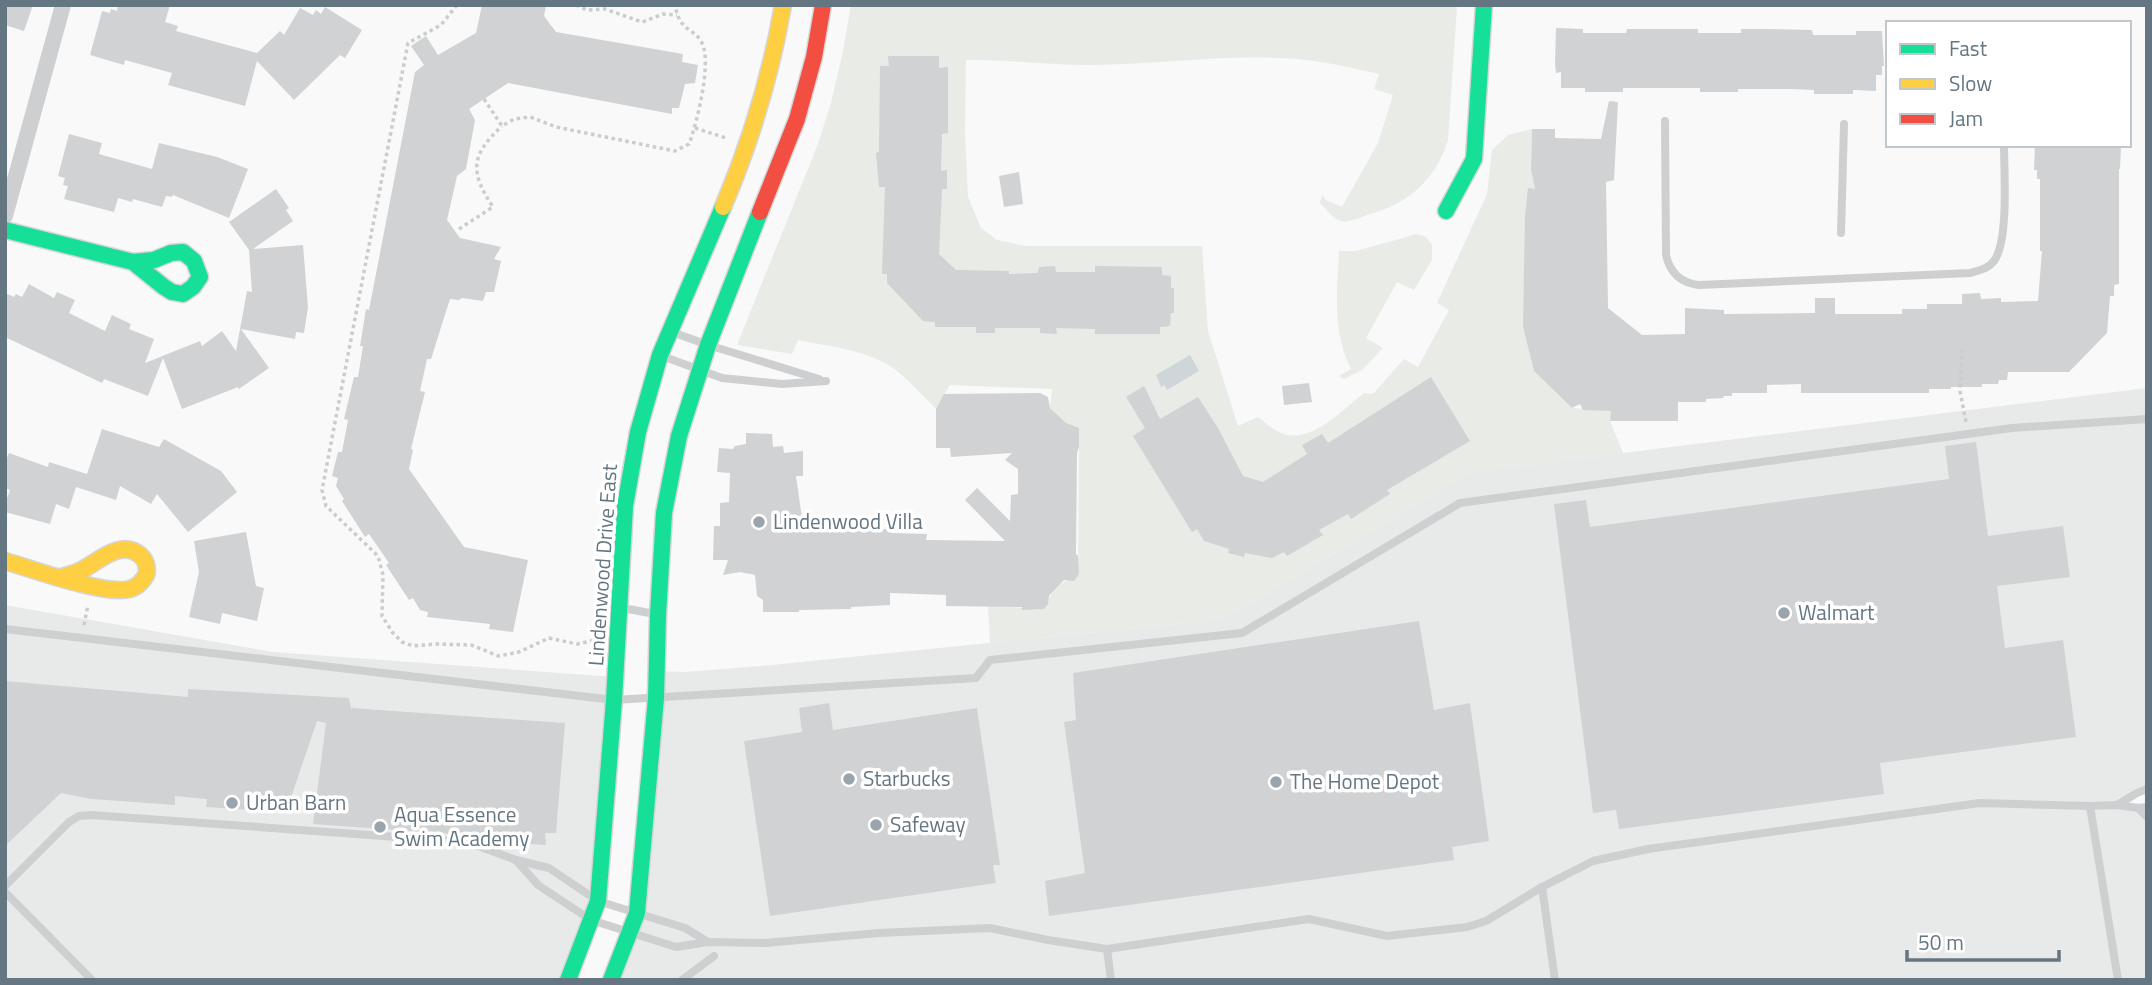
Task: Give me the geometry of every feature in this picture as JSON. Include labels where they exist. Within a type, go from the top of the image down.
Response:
[{"type":"street","points":[[5,216],[63,5]]},
{"type":"street","name":"Lindenwood Drive East","points":[[568,980],[598,901],[614,700],[625,506],[630,468],[660,355],[737,173],[760,108],[775,51],[783,5]]},
{"type":"street","points":[[611,980],[637,913],[656,698],[664,513],[678,436],[708,345],[797,119],[814,57],[823,5]]},
{"type":"street","points":[[1446,211],[1474,159],[1484,5]]},
{"type":"street","points":[[5,230],[133,262]]},
{"type":"street","points":[[5,561],[93,586],[120,591],[132,589],[141,583],[147,566],[144,558],[125,549],[113,551],[87,567],[62,577]]},
{"type":"lane","points":[[1665,121],[1668,266],[1688,284],[1699,285],[1970,273],[1985,269],[1993,262],[2003,239],[2004,147]]},
{"type":"lane","points":[[1841,233],[1844,124]]},
{"type":"lane","points":[[660,355],[722,378],[782,384],[826,381],[670,331]]},
{"type":"lane","points":[[5,629],[614,700],[976,678],[990,660],[1242,633],[1460,503],[2012,428],[2147,419]]},
{"type":"lane","points":[[619,608],[658,615]]},
{"type":"lane","points":[[2117,805],[2147,789]]},
{"type":"lane","points":[[516,860],[538,885],[591,920],[676,947],[708,942],[765,943],[879,933],[990,928],[1107,948],[1309,919],[1387,936],[1467,927],[1486,921],[1542,887],[1593,861],[1648,849],[1980,803],[2117,805],[2142,808],[2147,817]]},
{"type":"lane","points":[[2090,806],[2118,980]]},
{"type":"lane","points":[[5,886],[69,822],[79,816],[467,842],[549,869],[598,901],[685,928],[708,942]]},
{"type":"lane","points":[[1542,887],[1555,980]]},
{"type":"lane","points":[[5,892],[92,980]]},
{"type":"lane","points":[[1107,948],[1111,980]]},
{"type":"lane","points":[[682,980],[714,956]]},
{"type":"path","points":[[457,5],[441,25],[408,43],[322,490],[326,506],[378,556],[383,575],[382,616],[393,634],[402,642],[413,646],[471,645],[499,656],[519,652],[549,638],[577,644],[598,640]]},
{"type":"path","points":[[576,5],[587,10],[605,9],[642,22],[663,14],[677,15]]},
{"type":"path","points":[[459,229],[493,208],[480,187],[476,170],[480,152],[491,136],[514,119],[530,117],[556,127],[675,151],[689,144],[695,128],[706,59],[702,41],[680,23],[675,5]]},
{"type":"path","points":[[484,99],[502,126]]},
{"type":"path","points":[[695,128],[726,138]]},
{"type":"path","points":[[1962,349],[1960,391],[1969,434]]},
{"type":"path","points":[[81,638],[93,586]]},
{"type":"shaded area","points":[[851,5],[1457,7],[1448,140],[1436,167],[1418,189],[1382,210],[1344,221],[1335,218],[1320,203],[1322,195],[1326,200],[1342,207],[1378,143],[1393,95],[1374,89],[1379,74],[1321,62],[1265,58],[1095,65],[966,60],[968,197],[981,228],[997,240],[1026,246],[1202,246],[1208,331],[1238,426],[1258,417],[1281,433],[1304,434],[1326,424],[1364,393],[1373,394],[1404,359],[1418,367],[1449,310],[1437,303],[1487,194],[1492,150],[1508,135],[1532,129],[1531,170],[1535,189],[1528,189],[1523,327],[1534,371],[1572,408],[1611,411],[1610,421],[1623,453],[1470,472],[1224,619],[990,643],[988,606],[1044,609],[1057,587],[1078,574],[1079,429],[1066,423],[1050,408],[1052,389],[950,385],[936,409],[901,374],[865,355],[798,340],[792,354],[737,345],[818,144],[831,103]]},
{"type":"shaded area","points":[[1417,234],[1426,237],[1432,245],[1432,260],[1414,290],[1397,282],[1366,338],[1383,348],[1362,370],[1344,379],[1339,376],[1351,369],[1338,326],[1339,251],[1356,251]]},
{"type":"shaded area","points":[[1190,355],[1199,371],[1167,390],[1164,385],[1161,387],[1156,375]]},
{"type":"shaded area","points":[[2147,388],[2147,789],[2118,804],[2138,808],[2147,817],[2147,980],[611,980],[637,913],[657,671],[685,672],[772,665],[1224,619],[1470,472]]},
{"type":"shaded area","points":[[5,605],[273,652],[615,677],[598,901],[568,980],[5,980]]},
{"type":"building","points":[[5,5],[33,5],[24,31],[5,25]]},
{"type":"building","points":[[118,5],[170,5],[165,22],[178,26],[176,31],[257,53],[280,31],[284,35],[300,8],[313,15],[316,10],[321,14],[325,7],[362,30],[345,58],[340,55],[294,100],[257,61],[245,106],[168,85],[172,73],[125,60],[124,65],[90,55],[102,11],[117,11]]},
{"type":"building","points":[[482,5],[546,5],[544,16],[556,32],[683,54],[682,62],[698,65],[695,83],[685,84],[679,108],[672,108],[672,114],[508,83],[469,109],[475,120],[466,169],[457,176],[447,220],[460,238],[501,247],[494,259],[501,261],[494,292],[486,292],[483,301],[450,299],[431,359],[427,359],[420,391],[425,392],[411,449],[409,469],[464,547],[528,560],[513,632],[489,629],[490,624],[427,617],[428,612],[420,610],[413,598],[409,600],[369,534],[365,537],[342,501],[344,499],[336,486],[338,478],[332,476],[338,452],[342,452],[348,420],[344,419],[354,377],[358,377],[366,309],[369,310],[415,72],[424,65],[411,46],[426,36],[438,55],[476,33]]},
{"type":"building","points":[[1556,28],[1583,29],[1583,33],[1626,33],[1627,29],[1698,29],[1698,33],[1741,33],[1741,29],[1767,29],[1812,30],[1813,35],[1856,35],[1856,31],[1882,31],[1884,66],[1882,75],[1876,75],[1876,91],[1853,90],[1853,94],[1814,94],[1814,90],[1791,89],[1700,92],[1700,88],[1623,88],[1623,92],[1585,92],[1585,88],[1561,88],[1561,72],[1556,73],[1555,63]]},
{"type":"building","points":[[888,56],[939,56],[939,68],[948,67],[948,133],[942,134],[941,171],[947,170],[947,189],[942,189],[939,254],[956,270],[1009,271],[1009,274],[1038,273],[1039,267],[1055,266],[1056,272],[1095,272],[1095,266],[1162,267],[1162,275],[1171,276],[1171,288],[1174,288],[1174,313],[1171,313],[1170,326],[1160,327],[1160,334],[1095,334],[1095,329],[1056,328],[1057,334],[1040,333],[1040,328],[995,328],[995,333],[976,333],[976,327],[935,327],[935,322],[923,321],[887,283],[887,274],[882,274],[885,187],[879,187],[876,153],[879,152],[880,66],[889,66]]},
{"type":"building","points":[[1609,101],[1618,102],[1614,180],[1606,182],[1608,308],[1642,335],[1685,334],[1685,308],[1724,310],[1724,314],[1815,313],[1815,298],[1835,298],[1835,314],[1902,314],[1902,309],[1927,309],[1927,304],[1962,304],[1962,294],[1980,293],[1981,299],[2001,298],[2001,302],[2038,301],[2042,251],[2040,179],[2037,179],[2037,170],[2034,170],[2035,147],[2121,147],[2119,284],[2114,285],[2114,296],[2110,296],[2107,333],[2069,372],[2008,372],[2007,380],[1999,380],[1998,384],[1982,384],[1982,387],[1929,389],[1929,393],[1801,393],[1801,384],[1767,385],[1767,393],[1732,393],[1732,396],[1723,396],[1724,398],[1706,399],[1706,402],[1678,402],[1678,421],[1610,421],[1611,411],[1583,410],[1580,404],[1572,408],[1534,371],[1523,327],[1525,216],[1528,188],[1535,189],[1531,170],[1532,129],[1555,129],[1555,138],[1601,139]]},
{"type":"building","points":[[69,134],[102,143],[99,154],[152,169],[159,143],[217,157],[248,169],[229,218],[173,195],[166,196],[162,207],[118,198],[114,212],[64,199],[68,186],[63,185],[65,178],[58,176]]},
{"type":"building","points":[[1019,172],[1023,204],[1004,207],[999,176]]},
{"type":"building","points":[[276,189],[289,208],[286,210],[293,221],[253,249],[303,245],[308,307],[304,333],[296,332],[295,339],[241,329],[269,368],[239,389],[238,387],[182,409],[163,358],[148,396],[104,379],[102,383],[5,337],[5,293],[22,297],[29,284],[54,298],[57,292],[75,300],[69,313],[105,331],[112,315],[131,324],[129,329],[154,339],[145,363],[200,341],[202,346],[222,331],[236,351],[247,291],[252,292],[249,250],[229,222]]},
{"type":"building","points":[[1431,377],[1470,441],[1387,490],[1390,494],[1351,519],[1348,514],[1319,530],[1323,535],[1287,556],[1284,552],[1272,558],[1245,553],[1244,557],[1228,553],[1229,549],[1204,541],[1197,529],[1192,532],[1133,436],[1145,428],[1126,397],[1144,386],[1160,419],[1198,397],[1243,476],[1263,482],[1307,454],[1302,445],[1322,434],[1328,443]]},
{"type":"building","points":[[1309,383],[1312,402],[1284,405],[1282,386]]},
{"type":"building","points":[[1040,393],[1048,397],[1050,408],[1066,423],[1079,428],[1076,554],[1079,574],[1074,581],[1064,580],[1049,596],[1044,609],[946,606],[946,595],[890,593],[890,605],[763,612],[763,600],[757,596],[755,575],[740,572],[723,575],[728,560],[713,560],[714,526],[720,526],[720,503],[729,502],[730,473],[717,472],[719,448],[733,449],[746,444],[746,433],[772,434],[773,447],[783,446],[784,453],[803,451],[803,476],[796,476],[803,525],[855,530],[892,529],[892,533],[927,534],[926,540],[1005,541],[965,500],[977,488],[1010,521],[1011,495],[1018,494],[1018,469],[1005,460],[1012,453],[951,457],[950,448],[936,448],[936,409],[944,394]]},
{"type":"building","points":[[102,429],[159,447],[164,439],[221,471],[237,492],[188,532],[157,494],[151,504],[120,486],[116,500],[76,487],[69,509],[56,504],[50,524],[5,512],[10,490],[5,488],[5,463],[9,453],[48,467],[49,462],[87,474]]},
{"type":"building","name":"Walmart","points":[[1976,442],[1988,536],[2063,526],[2070,577],[1997,586],[2005,648],[2063,640],[2076,737],[1880,763],[1884,794],[1619,829],[1616,810],[1593,813],[1554,504],[1586,500],[1590,527],[1949,479],[1945,446]]},
{"type":"building","points":[[246,532],[256,586],[264,588],[257,621],[222,613],[220,624],[189,617],[199,572],[194,541]]},
{"type":"building","name":"The Home Depot","points":[[1419,621],[1434,710],[1470,703],[1489,841],[1452,847],[1454,860],[1049,916],[1045,881],[1085,873],[1064,722],[1076,720],[1073,673]]},
{"type":"building","points":[[5,681],[188,697],[188,689],[349,698],[351,708],[565,723],[556,833],[545,833],[546,845],[518,843],[519,839],[476,838],[467,835],[313,824],[326,723],[317,721],[286,812],[206,807],[207,799],[175,796],[175,805],[92,799],[61,793],[5,846]]},
{"type":"building","name":"Safeway","points":[[829,703],[833,730],[977,708],[1000,865],[993,865],[996,883],[770,916],[744,741],[802,732],[799,708]]},
{"type":"traffic: fast","points":[[1446,211],[1474,159],[1484,5]]},
{"type":"traffic: fast","points":[[568,980],[598,901],[614,700],[625,506],[638,432],[660,355],[723,207]]},
{"type":"traffic: fast","points":[[611,980],[637,913],[656,698],[664,513],[679,436],[708,345],[760,212]]},
{"type":"traffic: fast","points":[[5,230],[133,262],[172,292],[183,294],[193,287],[200,277],[194,261],[183,252],[171,253],[154,260],[133,262]]},
{"type":"traffic: slow","points":[[723,207],[759,107],[783,5]]},
{"type":"traffic: slow","points":[[5,561],[69,581],[119,590],[140,584],[146,575],[147,567],[140,555],[125,549],[110,553],[82,570],[62,577]]},
{"type":"traffic: jam","points":[[760,212],[797,119],[814,57],[823,5]]},
{"type":"place","name":"Lindenwood Villa","points":[[759,522]]},
{"type":"place","name":"Walmart","points":[[1784,613]]},
{"type":"place","name":"Starbucks","points":[[849,779]]},
{"type":"place","name":"The Home Depot","points":[[1276,782]]},
{"type":"place","name":"Urban Barn","points":[[232,803]]},
{"type":"place","name":"Safeway","points":[[876,825]]},
{"type":"place","name":"Aqua Essence Swim Academy","points":[[380,827]]}]
